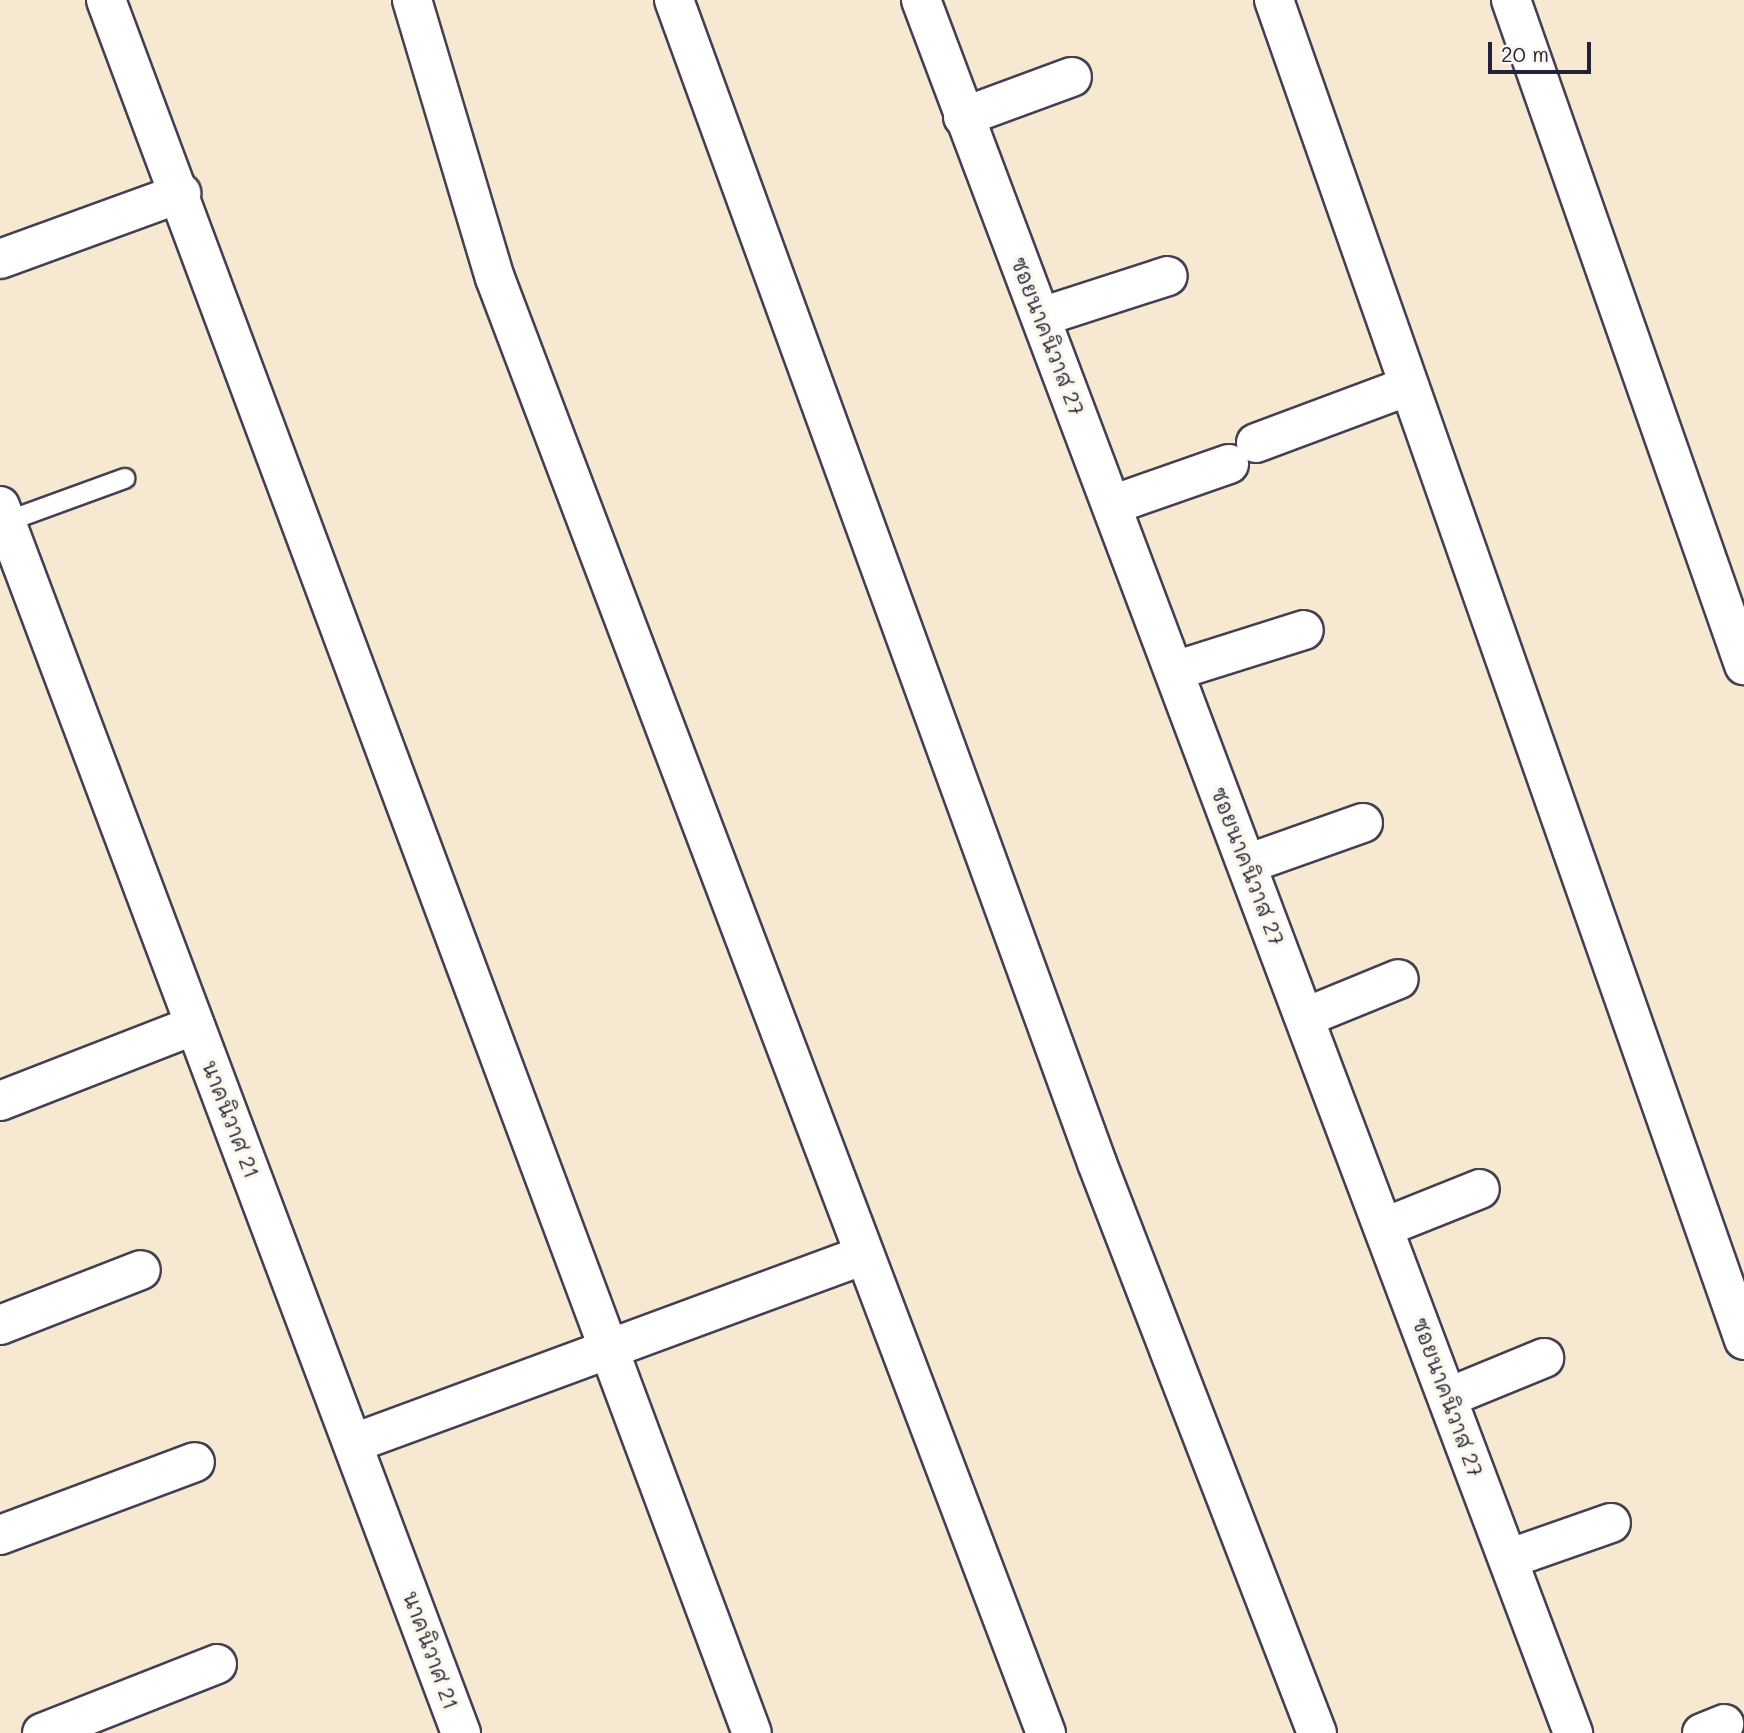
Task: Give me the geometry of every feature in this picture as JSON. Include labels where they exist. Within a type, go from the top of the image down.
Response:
[{"type":"street","points":[[106,0],[181,193],[752,1733]]},
{"type":"street","points":[[412,0],[495,278],[1046,1733]]},
{"type":"street","points":[[674,0],[1097,1163],[1317,1733]]},
{"type":"street","name":"ซอยนาคนิวาส 27","points":[[920,0],[1306,1017],[1573,1733]]},
{"type":"street","points":[[1274,0],[1406,387],[1744,1340]]},
{"type":"street","points":[[1511,0],[1744,665]]},
{"type":"street","points":[[963,117],[1072,77]]},
{"type":"street","points":[[0,259],[181,193]]},
{"type":"street","points":[[1041,317],[1168,276]]},
{"type":"street","points":[[1112,505],[1406,387]]},
{"type":"street","name":"นาคนิวาศ 21","points":[[3,514],[461,1733]]},
{"type":"street","points":[[1174,671],[1304,630]]},
{"type":"street","points":[[1247,864],[1363,823]]},
{"type":"street","points":[[1306,1017],[1399,979]]},
{"type":"street","points":[[0,1101],[195,1025]]},
{"type":"street","points":[[1385,1227],[1480,1189]]},
{"type":"street","points":[[354,1443],[607,1346],[864,1255]]},
{"type":"street","points":[[0,1325],[141,1270]]},
{"type":"street","points":[[1449,1397],[1544,1358]]},
{"type":"street","points":[[0,1535],[195,1462]]},
{"type":"street","points":[[1508,1559],[1611,1523]]},
{"type":"street","points":[[42,1733],[217,1664]]},
{"type":"lane","points":[[3,514],[124,478]]}]
